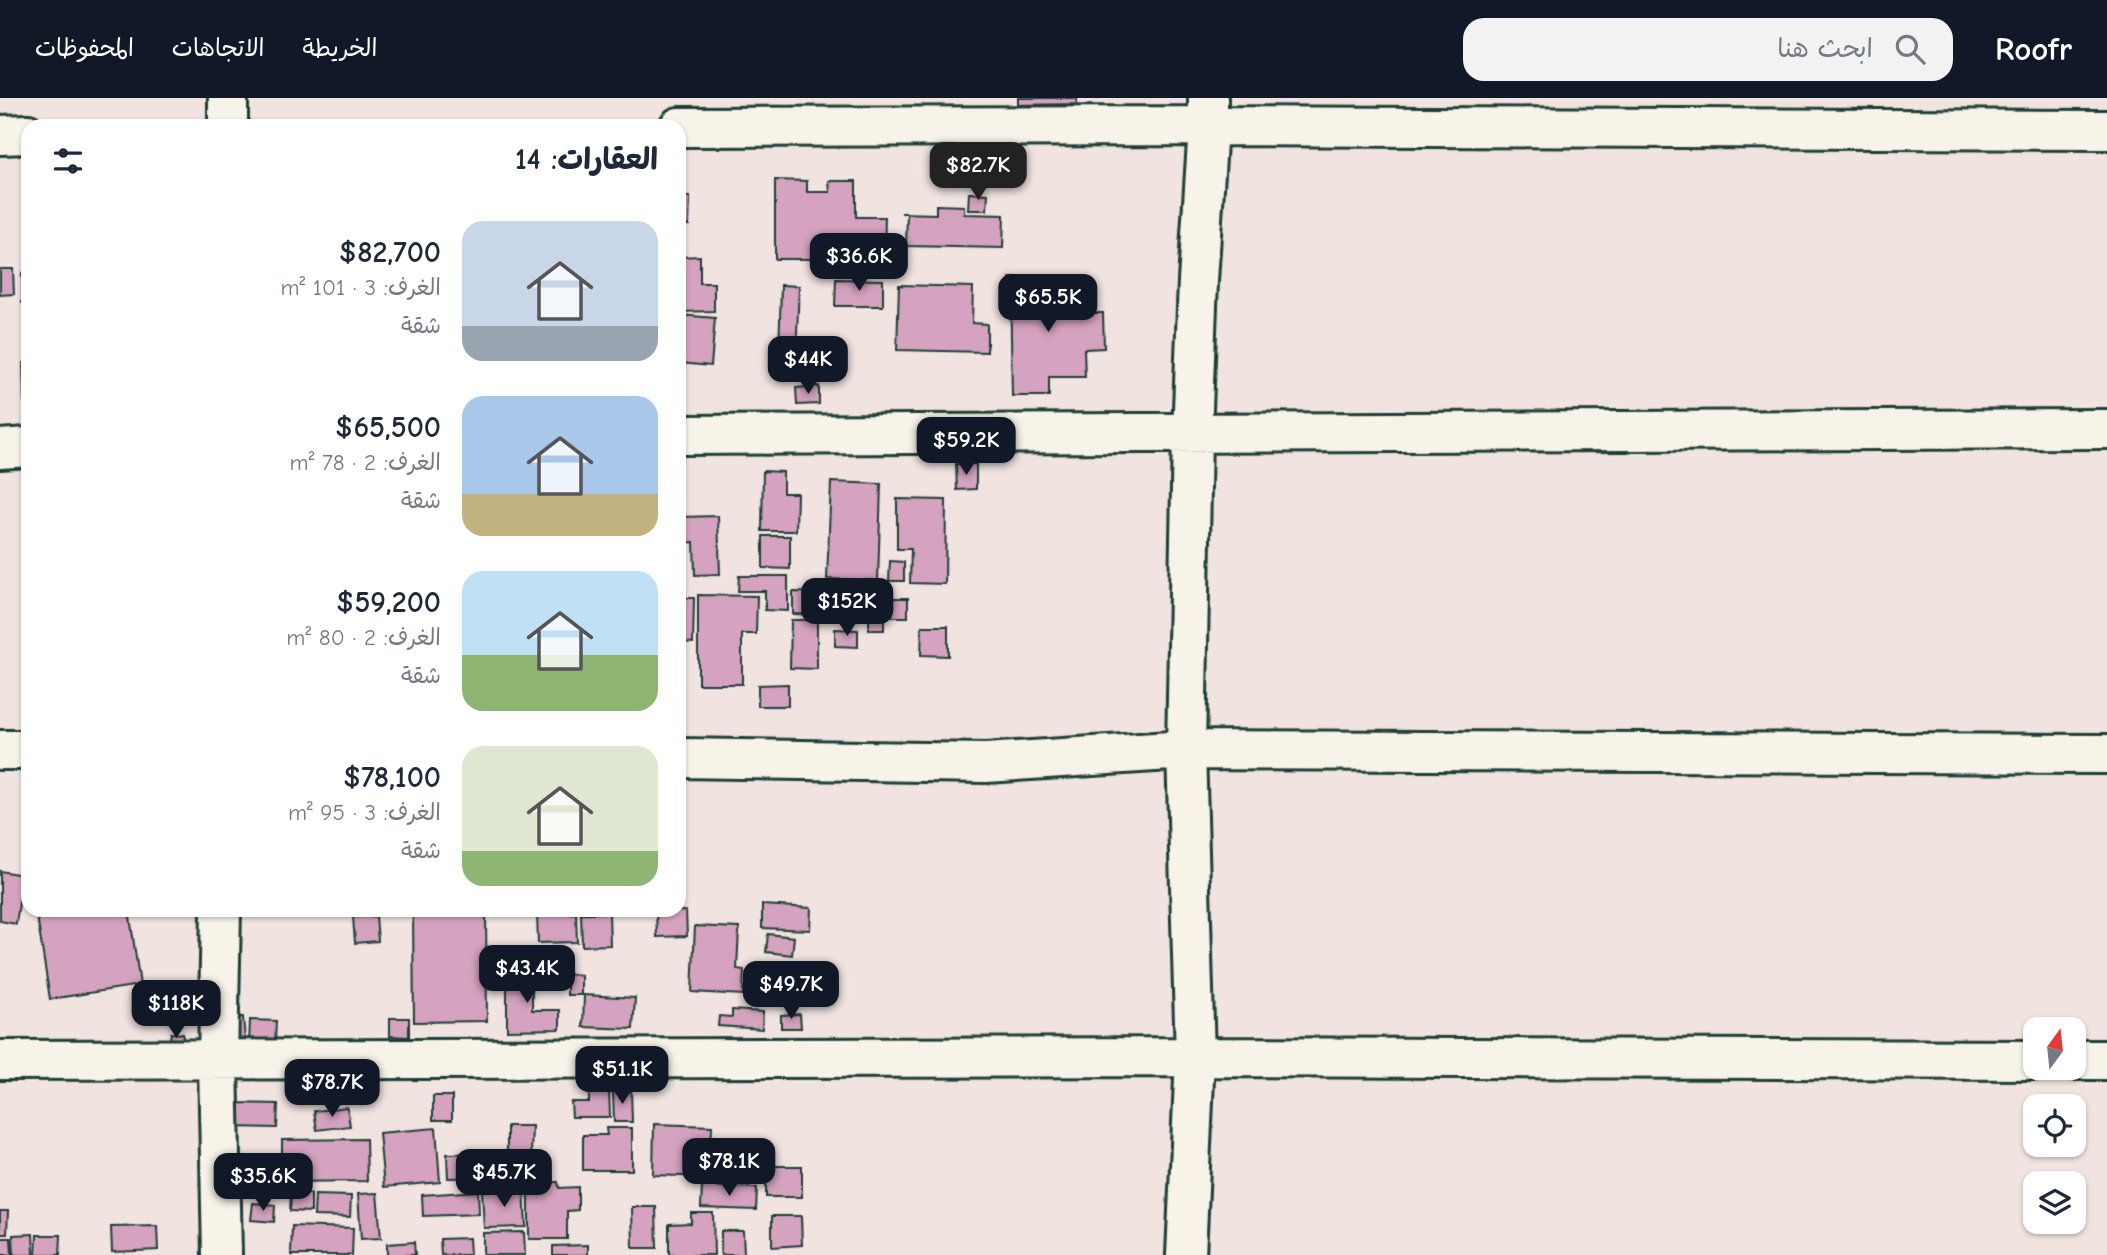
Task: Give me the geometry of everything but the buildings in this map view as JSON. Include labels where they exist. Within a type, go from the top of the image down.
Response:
[{"type":"street","points":[[228,98],[228,119]]},
{"type":"street","points":[[1186,1255],[1195,1057],[1186,750],[1192,435],[1208,112]]},
{"type":"street","points":[[686,127],[1208,112],[2107,130]]},
{"type":"street","points":[[0,135],[21,134]]},
{"type":"street","points":[[686,435],[1192,435],[2107,429]]},
{"type":"street","points":[[0,449],[21,448]]},
{"type":"street","points":[[0,750],[21,750]]},
{"type":"street","points":[[686,758],[986,763],[1186,750],[2107,754]]},
{"type":"street","points":[[221,917],[218,1059],[222,1255]]},
{"type":"street","points":[[0,1060],[1195,1057],[2023,1060]]},
{"type":"street","points":[[2086,1060],[2107,1060]]}]
